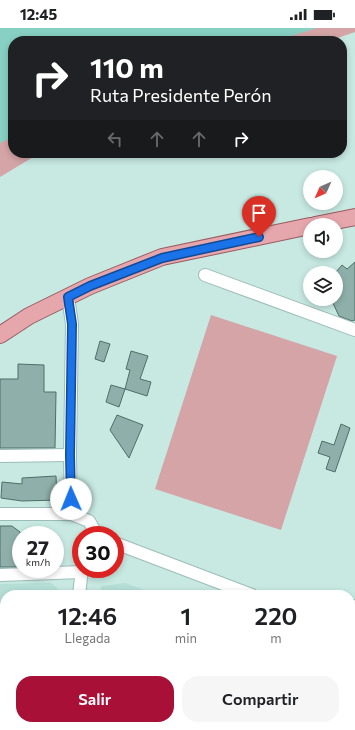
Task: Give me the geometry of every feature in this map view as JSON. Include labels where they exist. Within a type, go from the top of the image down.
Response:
[{"type":"main road","points":[[343,219],[355,217]]},
{"type":"main road","points":[[0,335],[29,316],[90,286],[162,258],[303,228]]},
{"type":"street","points":[[205,275],[355,330]]},
{"type":"street","points":[[68,297],[72,324],[70,455],[71,514]]},
{"type":"street","points":[[0,456],[70,455]]},
{"type":"street","points":[[0,514],[71,514],[89,521],[92,526]]},
{"type":"street","points":[[124,546],[239,590]]},
{"type":"street","points":[[0,575],[72,571]]},
{"type":"street","points":[[80,590],[81,578]]},
{"type":"shaded area","points":[[0,28],[355,28],[355,32],[343,36],[8,36],[8,158],[32,158],[0,177]]},
{"type":"shaded area","points":[[0,28],[317,28],[291,36],[8,36],[8,139],[0,143]]},
{"type":"shaded area","points":[[211,315],[337,356],[281,530],[155,489]]},
{"type":"shaded area","points":[[51,583],[59,590],[0,590],[0,584]]},
{"type":"shaded area","points":[[125,583],[144,590],[100,590],[102,586]]},
{"type":"building","points":[[355,262],[355,320],[352,321],[339,316],[334,306],[343,306],[343,266],[341,266],[342,265],[347,269]]},
{"type":"building","points":[[100,341],[110,344],[104,362],[95,359]]},
{"type":"building","points":[[131,351],[148,356],[140,379],[151,382],[147,396],[125,389],[130,370],[126,369]]},
{"type":"building","points":[[18,364],[44,365],[44,392],[56,392],[55,448],[0,448],[0,379],[18,379]]},
{"type":"building","points":[[111,385],[125,389],[119,407],[106,402]]},
{"type":"building","points":[[117,415],[143,425],[129,458],[110,430]]},
{"type":"building","points":[[341,424],[350,428],[335,472],[326,469],[330,457],[318,453],[322,441],[334,445]]},
{"type":"building","points":[[56,476],[57,500],[22,501],[1,498],[2,482],[22,484],[22,478]]},
{"type":"building","points":[[0,526],[12,526],[12,567],[0,567]]},
{"type":"route","points":[[71,499],[70,455],[72,324],[68,297],[90,286],[162,258],[259,237]]}]
